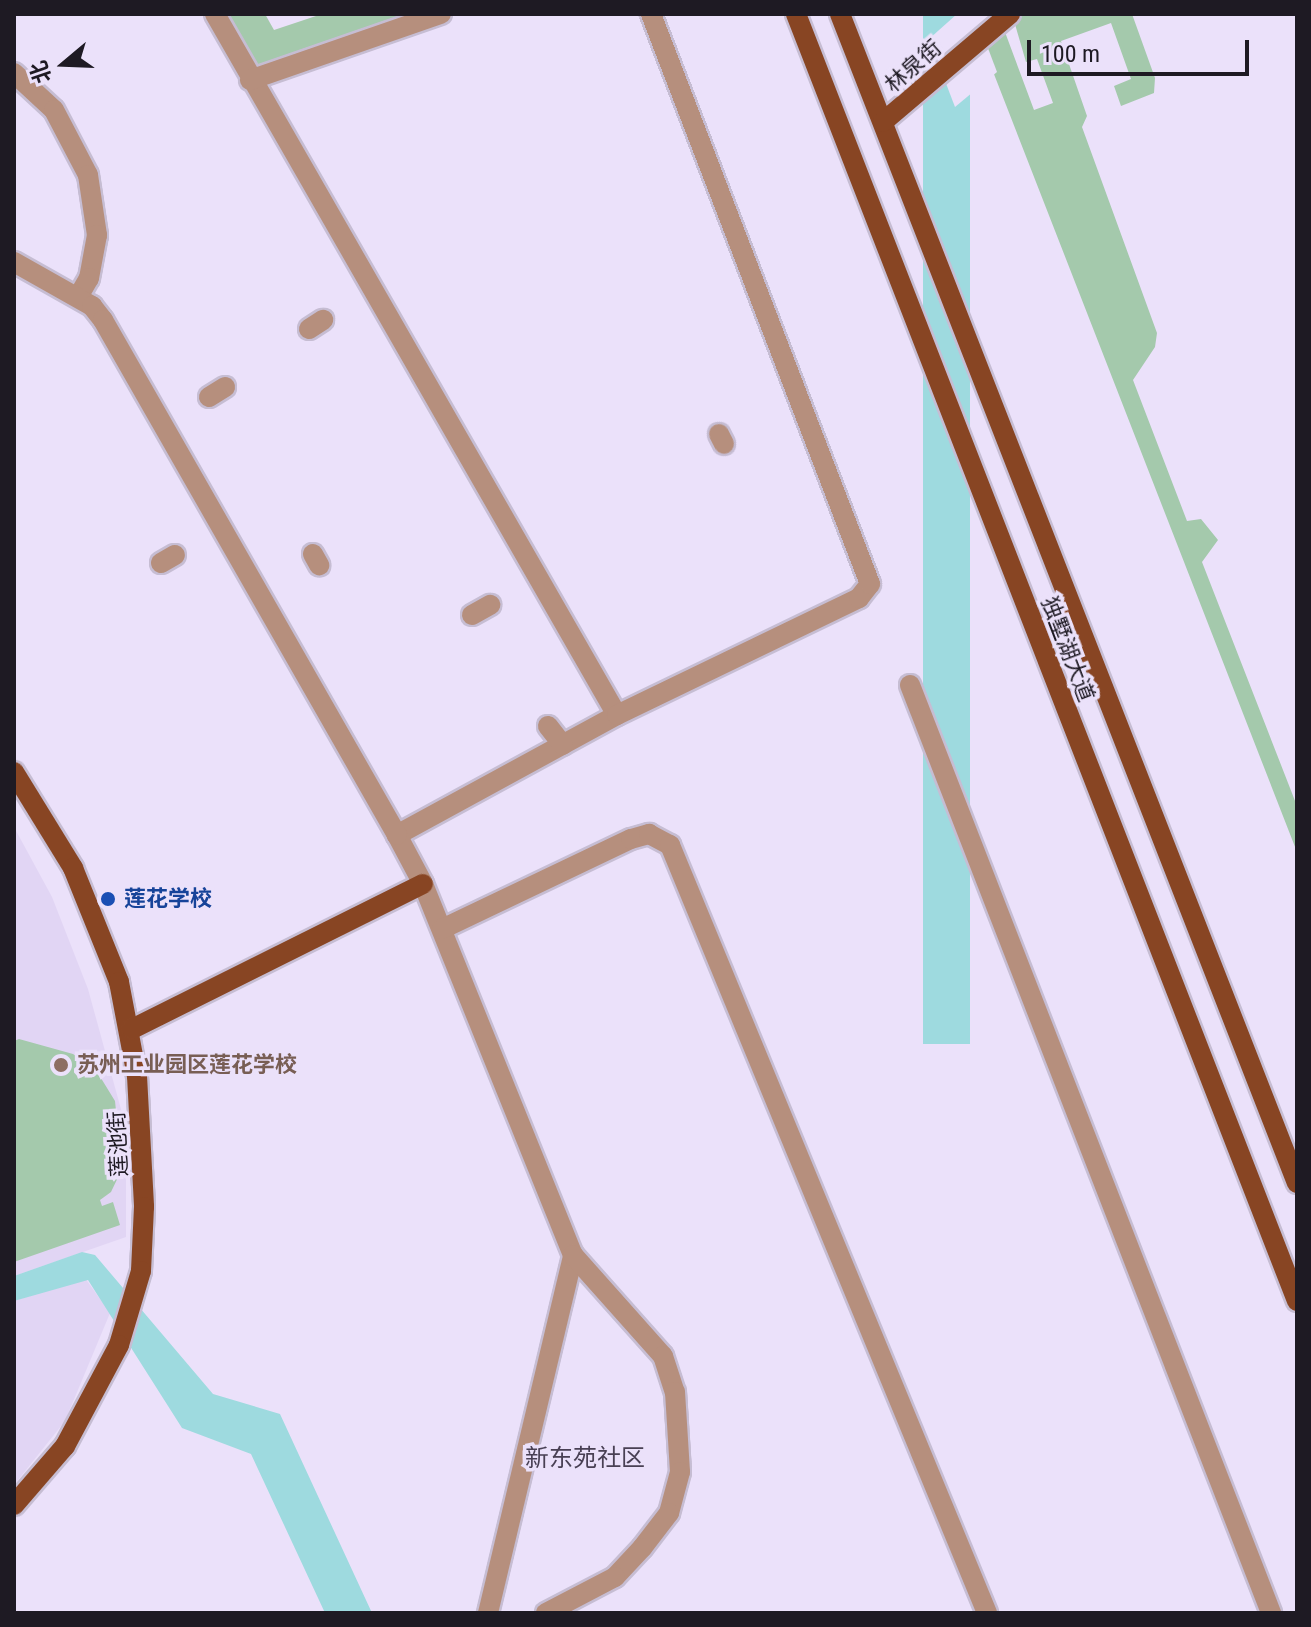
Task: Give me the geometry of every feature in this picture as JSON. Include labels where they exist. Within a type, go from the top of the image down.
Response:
[{"type":"main road","name":"独墅湖大道","points":[[796,14],[1297,1301]]},
{"type":"main road","name":"独墅湖大道","points":[[840,14],[1297,1183]]},
{"type":"main road","name":"林泉街","points":[[883,122],[1010,14]]},
{"type":"main road","name":"莲池街","points":[[14,772],[90,903],[132,1029],[144,1166],[138,1284],[119,1345],[65,1446],[14,1505]]},
{"type":"main road","points":[[132,1029],[423,884]]},
{"type":"street","points":[[215,14],[250,80],[617,715]]},
{"type":"street","points":[[250,80],[441,14]]},
{"type":"street","points":[[397,835],[617,715],[859,598],[870,584],[651,14]]},
{"type":"street","points":[[14,73],[54,110],[88,175],[96,245],[89,278],[78,297]]},
{"type":"street","points":[[14,262],[78,297],[103,320],[423,884],[573,1255],[663,1356],[675,1392],[680,1472],[669,1513],[615,1577],[546,1613]]},
{"type":"street","points":[[910,685],[1271,1613]]},
{"type":"street","points":[[548,726],[563,745]]},
{"type":"street","points":[[442,929],[631,839],[649,834],[670,845],[987,1613]]},
{"type":"street","points":[[488,1613],[573,1255]]},
{"type":"shaded area","points":[[225,14],[265,14],[274,30],[322,14],[409,14],[255,66]]},
{"type":"shaded area","points":[[923,14],[970,14],[970,1044],[923,1044]]},
{"type":"shaded area","points":[[1012,14],[1132,14],[1155,78],[1154,93],[1121,106],[1114,86],[1131,79],[1111,23],[1061,41],[1087,116],[1082,127],[1157,333],[1155,347],[1133,380],[1187,521],[1201,519],[1218,540],[1202,562],[1297,806],[1297,852],[976,28],[999,16],[1034,110],[1053,103],[1037,59],[1026,62]]},
{"type":"shaded area","name":"苏州工业园区莲花学校","points":[[14,827],[52,897],[88,989],[122,1113],[126,1149],[126,1237],[14,1276]]},
{"type":"shaded area","points":[[19,1039],[73,1054],[96,1070],[115,1101],[122,1169],[111,1192],[100,1200],[102,1206],[113,1202],[120,1225],[14,1262],[14,1041]]},
{"type":"shaded area","points":[[82,1252],[95,1255],[213,1394],[280,1414],[372,1613],[325,1613],[251,1454],[182,1428],[88,1280],[14,1301],[14,1276]]},
{"type":"shaded area","points":[[85,1278],[110,1313],[65,1421],[14,1485],[14,1301]]},
{"type":"pier","points":[[957,14],[975,14],[997,72],[955,107],[929,39]]},
{"type":"place","name":"莲花学校","points":[[108,899]]},
{"type":"place","name":"苏州工业园区莲花学校","points":[[61,1065]]},
{"type":"district","name":"新东苑社区","points":[[585,1459]]}]
